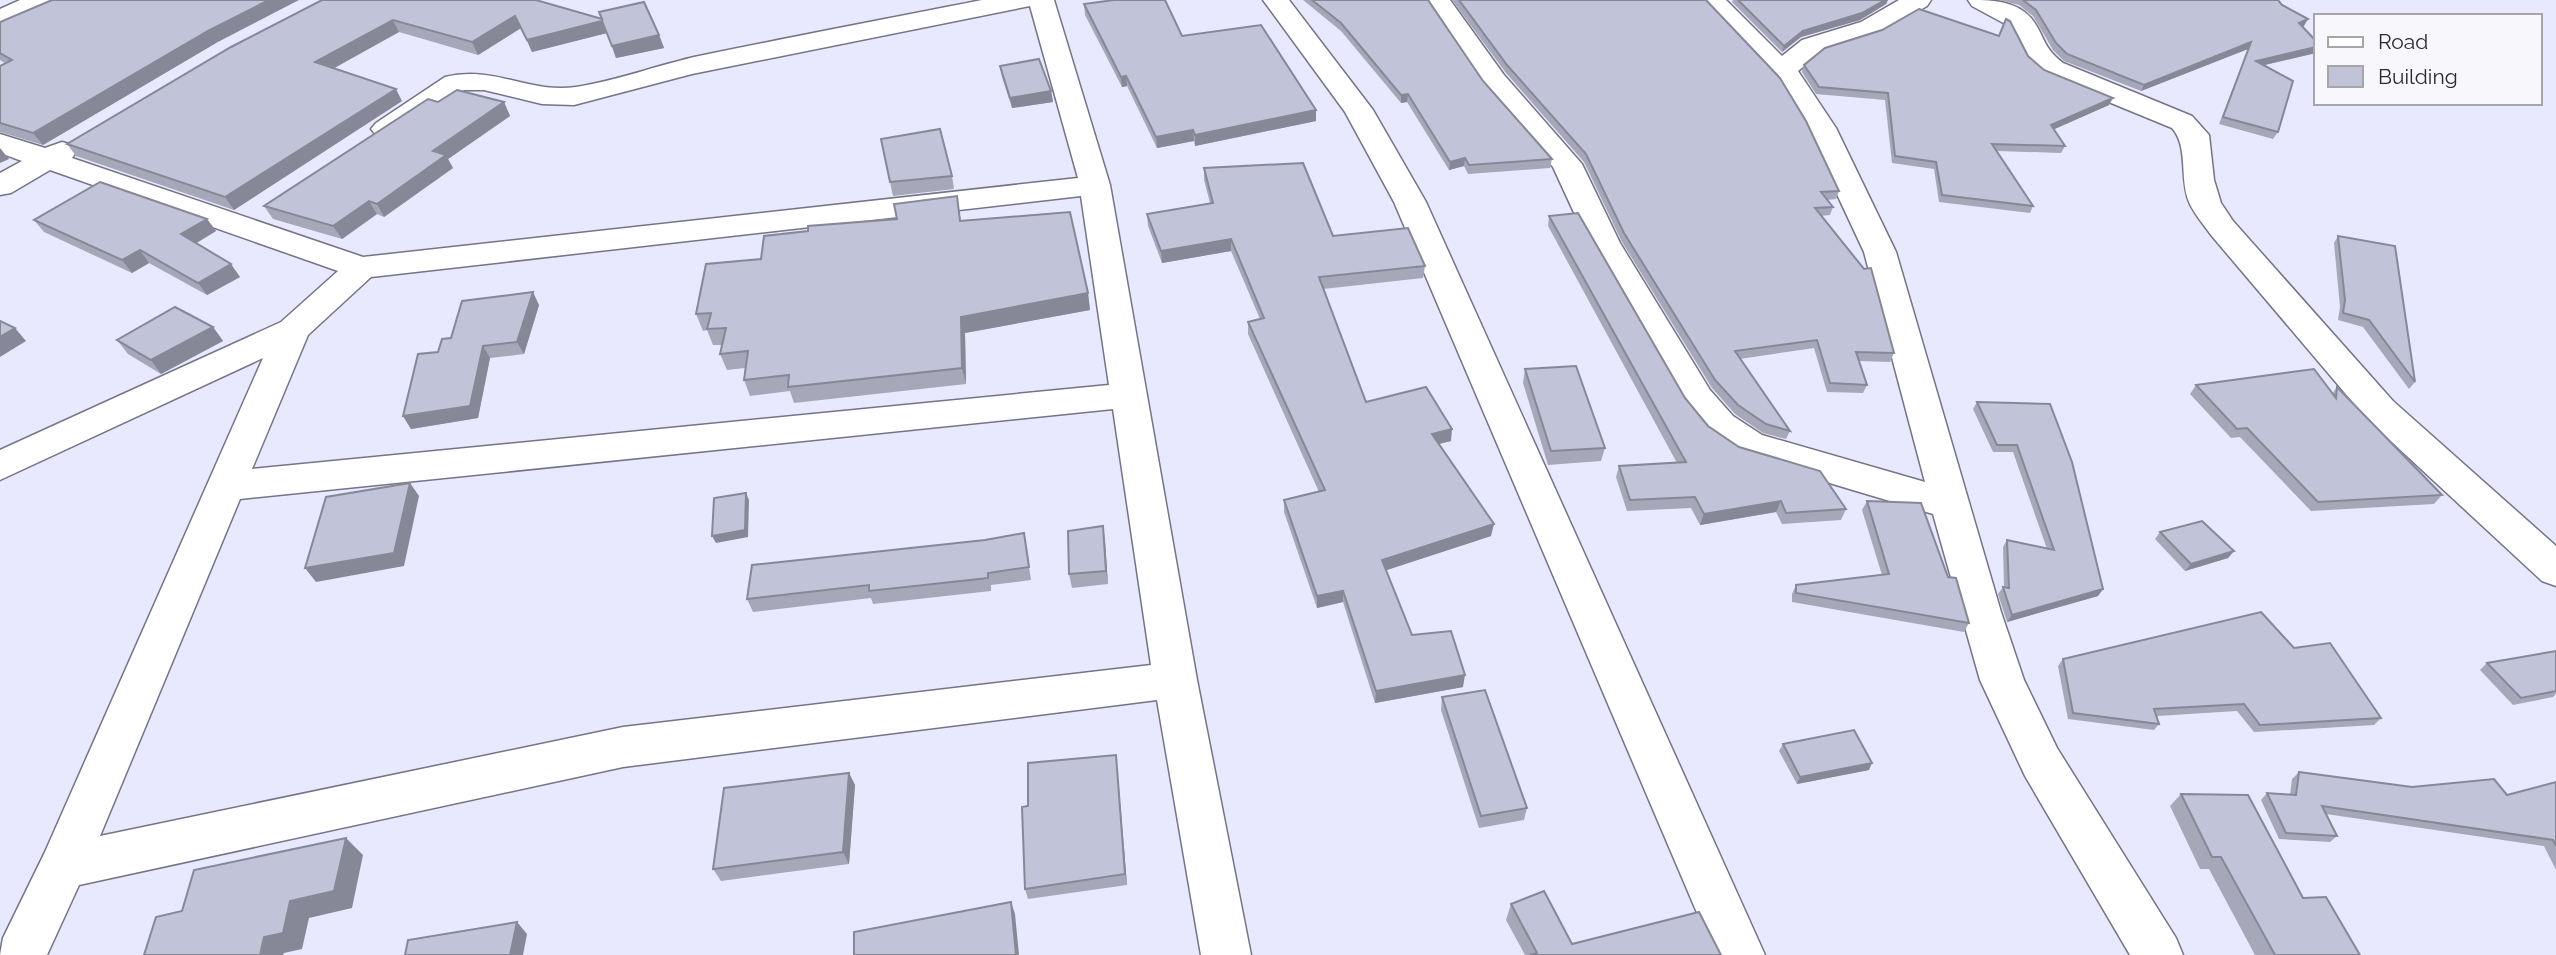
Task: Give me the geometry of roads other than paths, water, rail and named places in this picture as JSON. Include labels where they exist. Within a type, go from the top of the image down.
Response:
[{"type":"street","points":[[0,19],[41,0]]},
{"type":"street","points":[[363,143],[455,83],[467,80],[481,80],[540,98],[566,98],[684,68],[1021,0]]},
{"type":"street","points":[[1041,0],[1095,185],[1175,680],[1226,955]]},
{"type":"street","points":[[1276,0],[1359,110],[1410,202],[1740,955]]},
{"type":"street","points":[[1437,0],[1493,81],[1566,164],[1604,243],[1697,399],[1713,421],[1732,437],[1749,446],[1950,504]]},
{"type":"street","points":[[1711,0],[1791,80],[1821,128],[1880,252],[1980,612],[2002,680],[2041,762],[2158,955]]},
{"type":"street","points":[[1781,70],[1812,46],[1870,28],[1917,0]]},
{"type":"street","points":[[1981,0],[2020,21],[2037,56],[2053,69],[2182,122],[2194,135],[2204,203],[2222,228],[2380,410],[2556,570]]},
{"type":"street","points":[[0,186],[81,139]]},
{"type":"street","points":[[0,143],[249,218],[361,268],[1095,185]]},
{"type":"street","points":[[0,466],[293,330],[361,268]]},
{"type":"street","points":[[21,955],[63,866],[293,330]]},
{"type":"street","points":[[226,486],[1131,395]]},
{"type":"street","points":[[63,866],[623,747],[1175,680]]}]
